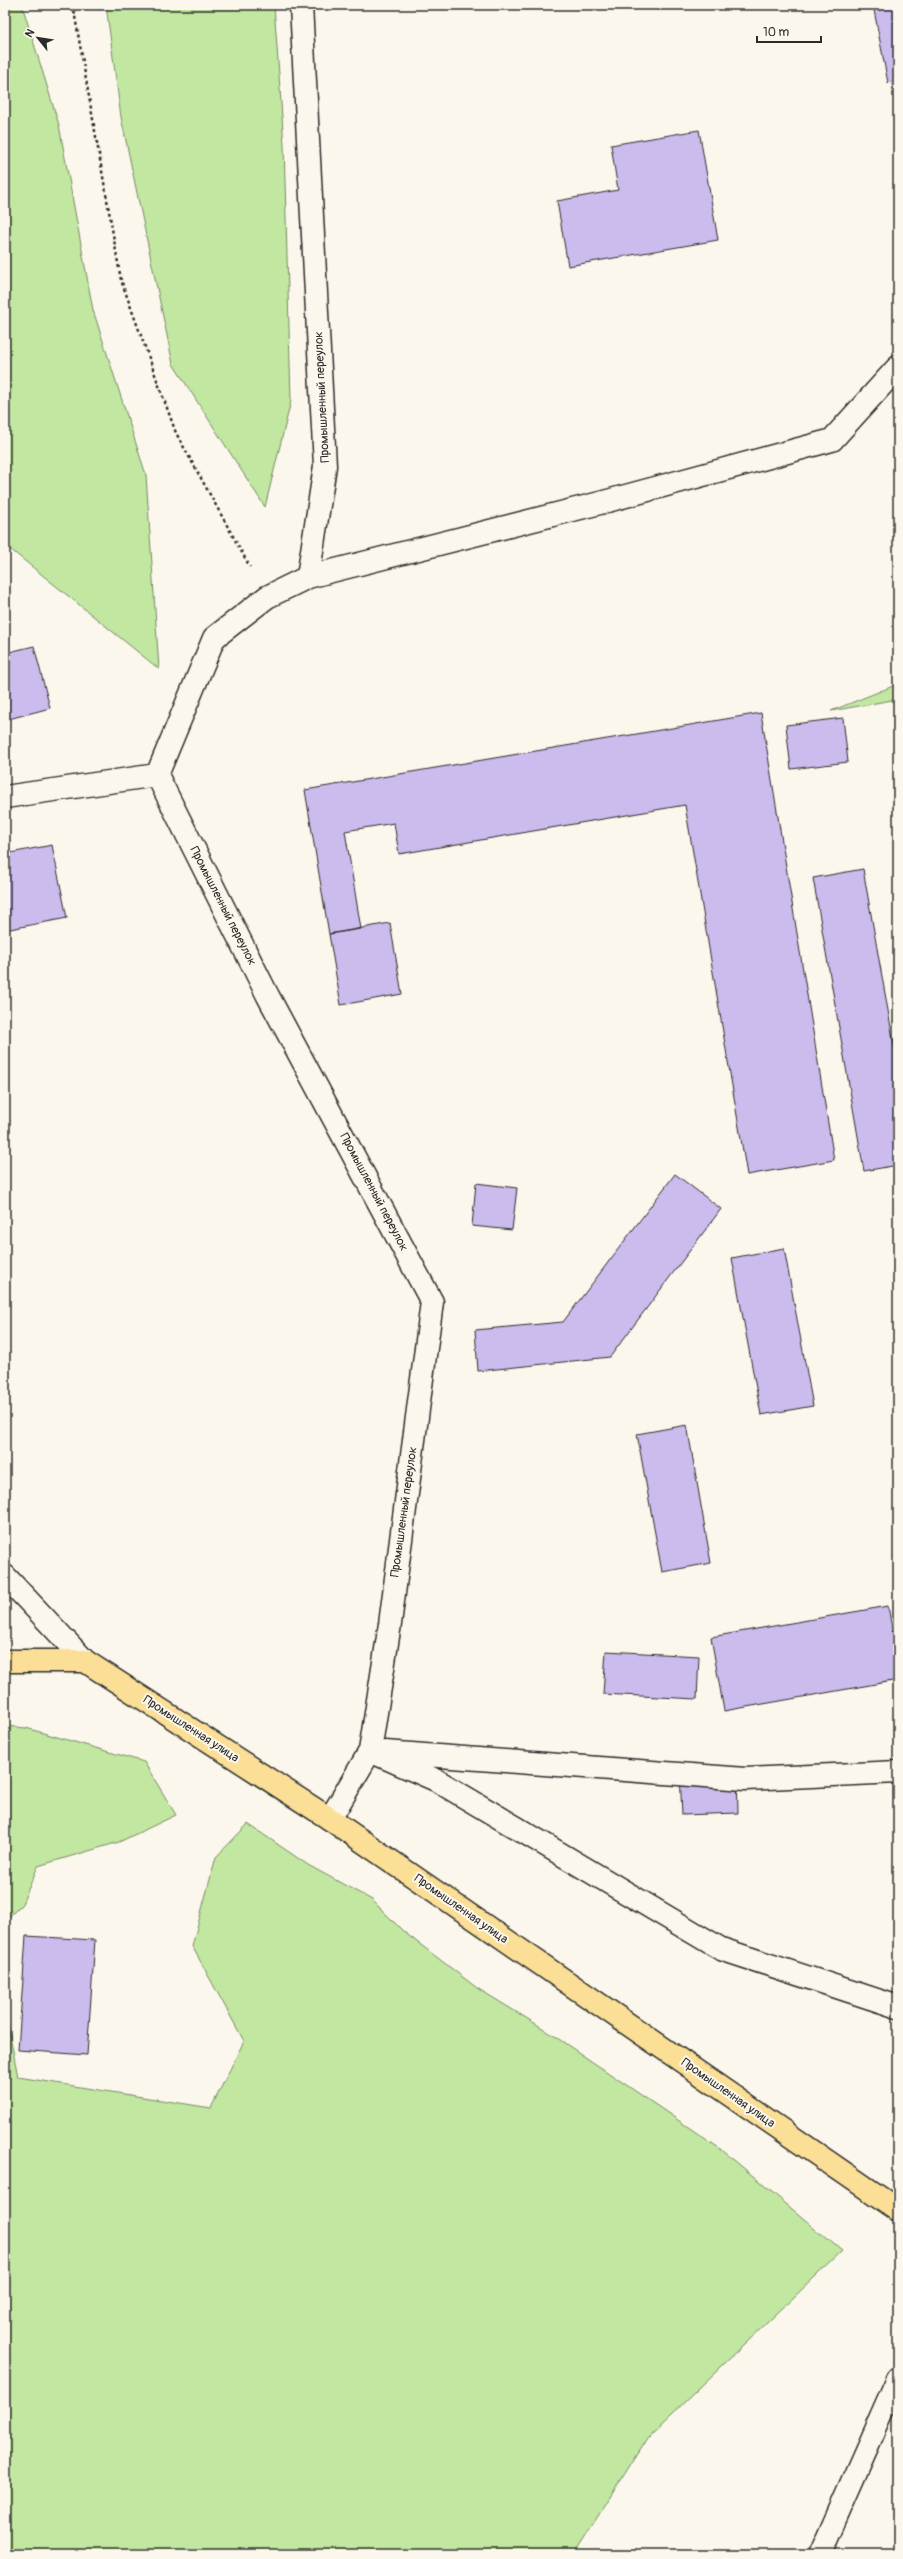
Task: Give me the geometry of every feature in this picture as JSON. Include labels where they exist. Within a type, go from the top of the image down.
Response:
[{"type":"main road","points":[[5,1661],[85,1660]]},
{"type":"main road","name":"Промышленная улица","points":[[85,1660],[330,1819],[898,2210]]},
{"type":"street","name":"Промышленный переулок","points":[[301,5],[326,466],[308,577]]},
{"type":"street","points":[[5,797],[157,775],[214,638],[267,597],[308,577],[600,503],[832,440],[898,367]]},
{"type":"street","name":"Промышленный переулок","points":[[157,775],[268,996],[432,1302],[390,1624],[370,1751],[330,1819]]},
{"type":"street","points":[[5,1576],[85,1660]]},
{"type":"street","points":[[370,1751],[453,1755],[745,1779],[898,1772]]},
{"type":"street","points":[[370,1751],[436,1780],[721,1949],[898,2007]]},
{"type":"street","points":[[820,2554],[898,2378]]},
{"type":"path","points":[[73,5],[121,280],[176,433],[267,597]]},
{"type":"green space","points":[[5,5],[22,5],[59,125],[93,310],[146,475],[159,669],[5,545]]},
{"type":"green space","points":[[106,5],[274,5],[284,145],[291,401],[265,507],[173,364],[121,117]]},
{"type":"green space","points":[[898,684],[898,699],[831,711]]},
{"type":"green space","points":[[5,1726],[26,1728],[144,1762],[176,1815],[119,1842],[38,1866],[22,1904],[5,1921]]},
{"type":"green space","points":[[248,1824],[308,1865],[372,1900],[404,1932],[477,1988],[541,2027],[722,2150],[842,2251],[648,2437],[574,2554],[5,2554],[5,2009],[18,2077],[211,2108],[244,2041],[192,1946],[216,1857]]},
{"type":"building","points":[[873,5],[898,5],[898,80],[888,83]]},
{"type":"building","points":[[699,130],[718,240],[568,266],[557,201],[618,190],[611,145]]},
{"type":"building","points":[[34,646],[50,708],[5,720],[5,653]]},
{"type":"building","points":[[761,713],[834,1160],[747,1175],[685,805],[399,854],[394,823],[345,831],[361,929],[329,934],[305,790]]},
{"type":"building","points":[[843,718],[848,762],[791,769],[786,725]]},
{"type":"building","points":[[52,845],[67,918],[5,930],[5,854]]},
{"type":"building","points":[[863,869],[898,1067],[898,1165],[864,1171],[813,878]]},
{"type":"building","points":[[390,923],[402,994],[341,1005],[329,934]]},
{"type":"building","points":[[675,1174],[721,1209],[610,1357],[478,1371],[475,1330],[563,1322]]},
{"type":"building","points":[[476,1183],[517,1188],[512,1230],[472,1226]]},
{"type":"building","points":[[784,1248],[813,1406],[761,1415],[732,1258]]},
{"type":"building","points":[[687,1425],[711,1563],[662,1572],[637,1434]]},
{"type":"building","points":[[888,1606],[898,1662],[898,1680],[724,1711],[711,1637]]},
{"type":"building","points":[[606,1651],[699,1656],[697,1699],[603,1694]]},
{"type":"building","points":[[737,1772],[738,1813],[682,1815],[680,1774]]},
{"type":"building","points":[[26,1936],[95,1940],[87,2055],[18,2050]]}]
